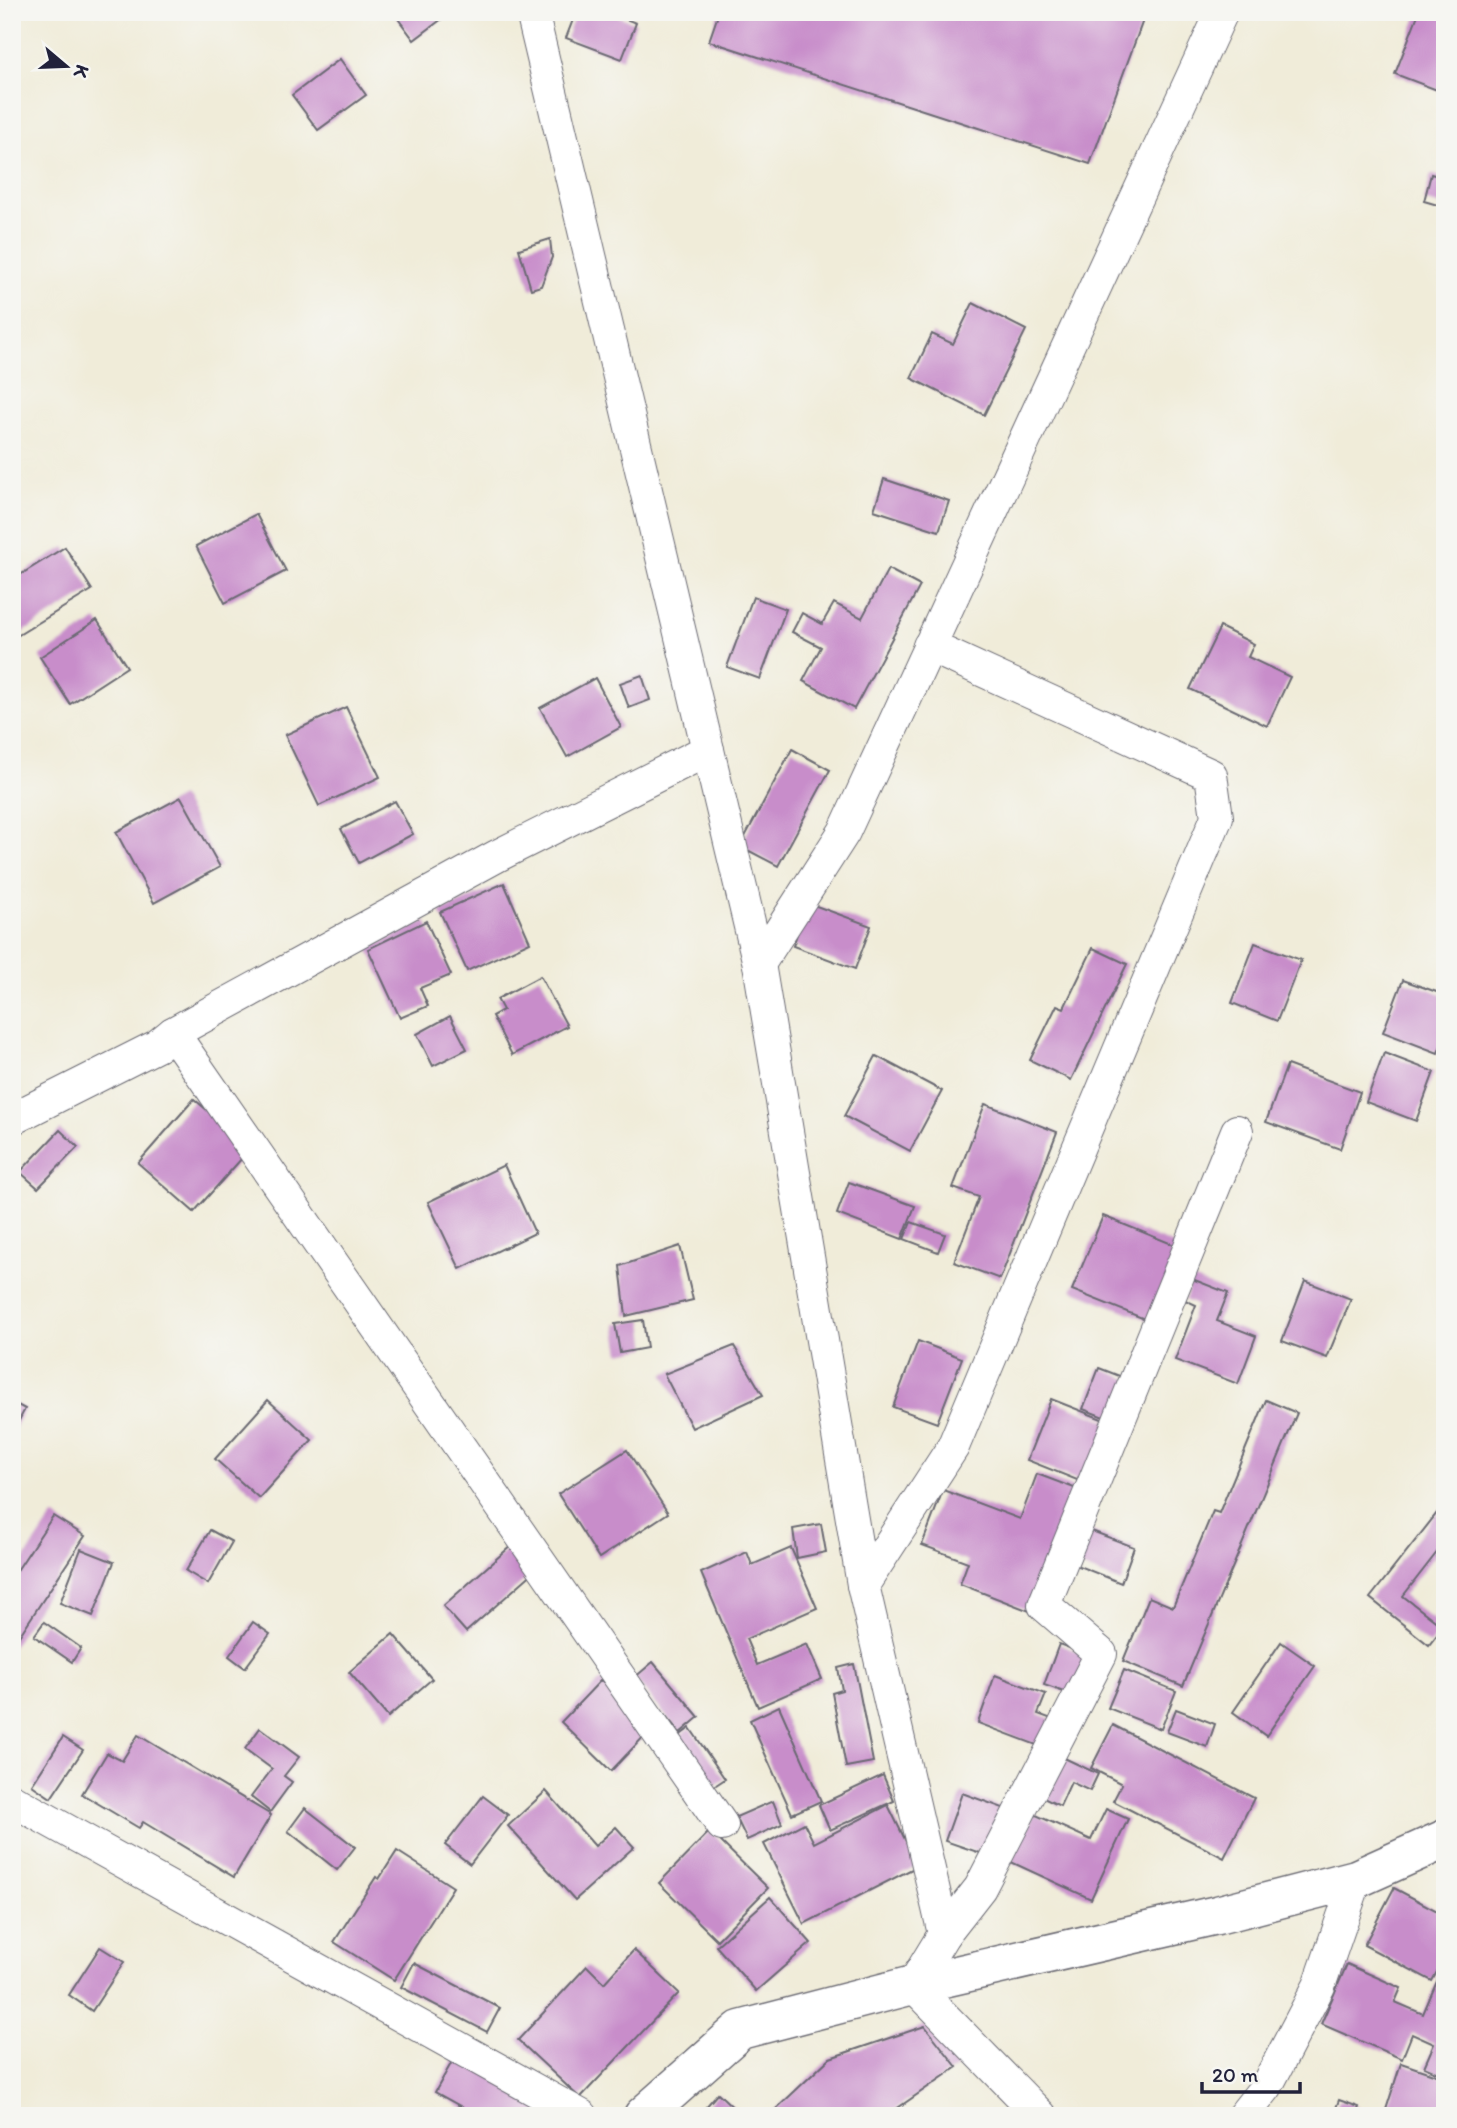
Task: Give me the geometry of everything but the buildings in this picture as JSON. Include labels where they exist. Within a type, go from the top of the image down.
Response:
[{"type":"street","points":[[532,12],[759,964],[863,1585],[944,1934]]},
{"type":"street","points":[[759,964],[844,832],[1222,12]]},
{"type":"street","points":[[863,1585],[953,1447],[1217,817],[1211,775],[929,646]]},
{"type":"street","points":[[12,1119],[157,1046],[173,1033],[497,856],[708,750]]},
{"type":"street","points":[[173,1033],[723,1825]]},
{"type":"street","points":[[913,1985],[944,1934],[980,1888],[1101,1654],[1044,1605],[1237,1131]]},
{"type":"street","points":[[12,1800],[582,2116]]},
{"type":"street","points":[[643,2116],[740,2030],[913,1985],[1203,1918],[1356,1879],[1445,1839]]},
{"type":"street","points":[[1243,2116],[1266,2087],[1320,1986],[1356,1879]]},
{"type":"street","points":[[913,1985],[1041,2116]]}]
